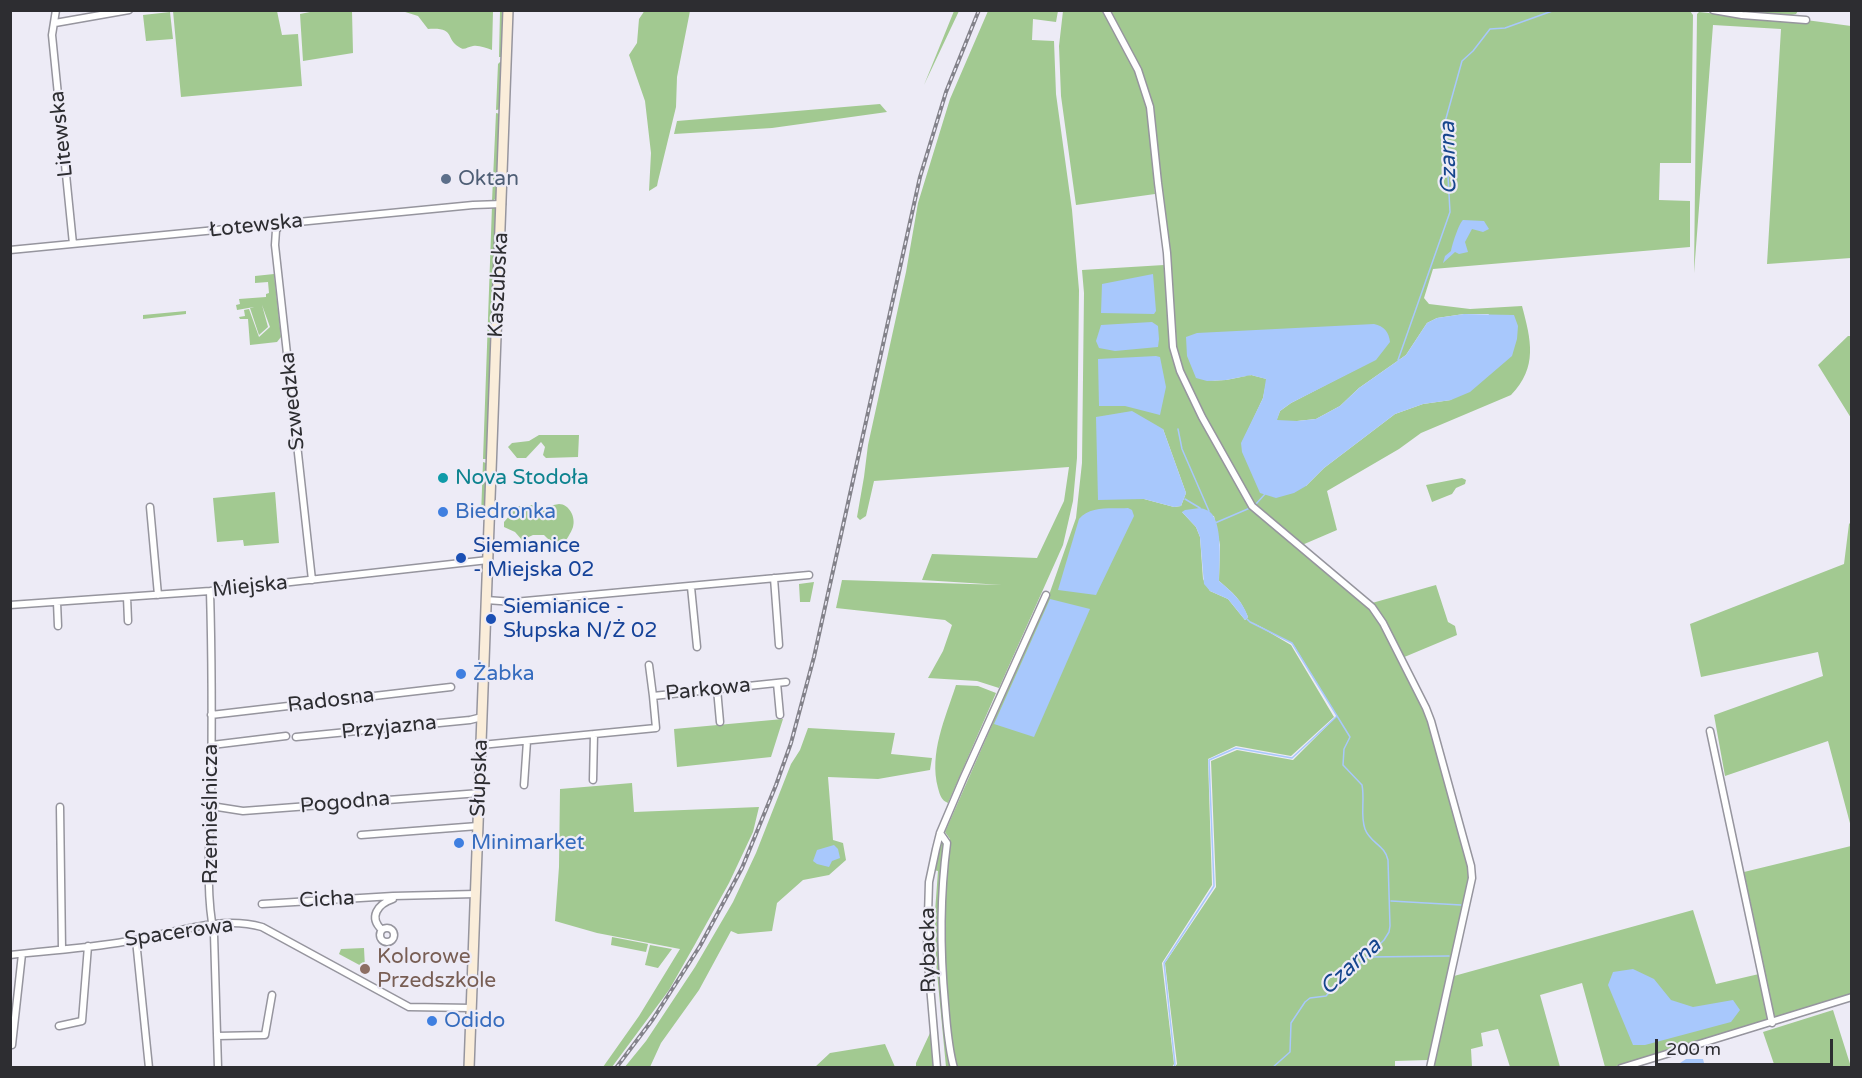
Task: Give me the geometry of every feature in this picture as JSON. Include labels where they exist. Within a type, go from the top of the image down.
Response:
[{"type":"main road","name":"Kaszubska","points":[[488,560],[508,10]]},
{"type":"main road","name":"Słupska","points":[[469,1068],[488,560]]},
{"type":"street","name":"Litewska","points":[[56,10],[52,35],[73,244]]},
{"type":"street","points":[[55,23],[129,10]]},
{"type":"street","points":[[1106,10],[1138,70],[1150,106],[1167,253],[1173,347],[1180,371],[1202,417],[1252,506],[1372,607],[1383,623],[1431,721],[1471,866],[1472,878],[1431,1068]]},
{"type":"street","points":[[1713,10],[1742,15],[1806,20]]},
{"type":"street","name":"Łotewska","points":[[10,250],[502,204]]},
{"type":"street","name":"Szwedzka","points":[[282,224],[276,230],[275,245],[312,580]]},
{"type":"street","points":[[150,507],[158,596]]},
{"type":"street","name":"Miejska","points":[[10,605],[158,596],[488,560]]},
{"type":"street","points":[[486,600],[514,602],[809,575]]},
{"type":"street","points":[[774,578],[779,645]]},
{"type":"street","points":[[691,586],[697,647]]},
{"type":"street","name":"Rzemieślnicza","points":[[210,591],[212,925],[218,1068]]},
{"type":"street","name":"Rybacka","points":[[937,1068],[927,950],[929,882],[940,833],[1046,595]]},
{"type":"street","points":[[127,597],[128,621]]},
{"type":"street","points":[[57,602],[58,626]]},
{"type":"street","points":[[649,665],[653,696]]},
{"type":"street","name":"Parkowa","points":[[481,745],[656,728],[653,696],[786,682]]},
{"type":"street","points":[[777,683],[780,715]]},
{"type":"street","name":"Radosna","points":[[211,715],[451,687]]},
{"type":"street","points":[[717,689],[720,722]]},
{"type":"street","name":"Przyjazna","points":[[296,737],[482,717]]},
{"type":"street","points":[[1710,731],[1772,1023]]},
{"type":"street","points":[[592,780],[594,734]]},
{"type":"street","points":[[212,745],[286,736]]},
{"type":"street","points":[[524,785],[527,741]]},
{"type":"street","name":"Pogodna","points":[[211,806],[243,811],[480,793]]},
{"type":"street","points":[[60,807],[62,949]]},
{"type":"street","points":[[361,835],[478,826]]},
{"type":"street","points":[[940,833],[947,843],[941,916],[943,981],[948,1046],[954,1068]]},
{"type":"street","name":"Cicha","points":[[262,904],[393,896],[476,894]]},
{"type":"street","name":"Cicha","points":[[382,930],[377,923],[377,909],[381,904],[393,899],[393,896]]},
{"type":"street","name":"Spacerowa","points":[[10,955],[136,940],[159,933],[212,925],[249,924],[262,927],[409,1007],[472,1008]]},
{"type":"street","points":[[136,940],[149,1068]]},
{"type":"street","points":[[59,1026],[82,1021],[88,946]]},
{"type":"street","points":[[12,1045],[22,954]]},
{"type":"street","points":[[217,1036],[266,1035],[272,995]]},
{"type":"street","points":[[1622,1068],[1851,998]]},
{"type":"green space","points":[[320,10],[352,11],[353,53],[303,61],[300,14]]},
{"type":"green space","points":[[645,10],[690,11],[677,77],[676,107],[657,186],[649,191],[651,153],[645,101],[629,55],[637,43],[639,19]]},
{"type":"green space","points":[[173,11],[277,11],[282,35],[298,34],[302,86],[181,97]]},
{"type":"green space","points":[[402,11],[493,11],[492,50],[478,46],[461,48],[443,30],[428,29],[418,16]]},
{"type":"green space","points":[[500,11],[505,11],[502,57],[499,57]]},
{"type":"green space","points":[[954,11],[959,11],[924,85]]},
{"type":"green space","points":[[988,11],[1058,11],[1056,22],[1033,19],[1032,40],[1054,41],[1056,94],[1072,210],[1079,290],[1077,458],[1073,501],[1063,545],[999,688],[977,681],[928,678],[943,651],[952,625],[945,620],[836,608],[842,580],[1002,585],[922,580],[932,554],[1037,558],[1064,501],[1069,467],[874,481],[866,516],[860,520],[857,517],[868,445],[906,272],[918,203],[950,99]]},
{"type":"green space","points":[[1063,11],[1103,11],[1138,76],[1146,99],[1155,194],[1076,205],[1061,96],[1059,46]]},
{"type":"green space","points":[[1109,11],[1690,11],[1693,15],[1691,163],[1660,163],[1659,200],[1690,201],[1690,247],[1433,269],[1424,298],[1429,304],[1470,309],[1522,306],[1528,330],[1530,353],[1529,364],[1520,385],[1511,395],[1421,433],[1399,449],[1327,491],[1337,530],[1302,545],[1277,530],[1370,608],[1381,624],[1425,712],[1430,727],[1469,871],[1469,880],[1429,1060],[1395,1061],[1395,1068],[1175,1067],[1177,1064],[1165,963],[1216,887],[1211,761],[1237,750],[1293,760],[1337,716],[1293,644],[1250,621],[1291,645],[1334,717],[1291,756],[1236,746],[1208,759],[1212,885],[1162,963],[1174,1064],[1172,1067],[956,1067],[951,1046],[945,988],[946,887],[950,839],[945,832],[1049,595],[1076,518],[1082,463],[1084,293],[1082,270],[1164,265],[1171,345],[1177,370],[1181,370],[1174,341],[1172,286],[1151,97],[1140,67]],"holes":[[[1464,314],[1489,314],[1451,400],[1423,404],[1395,414],[1324,468],[1306,486],[1242,443],[1263,398],[1267,379],[1252,375],[1376,359],[1291,403],[1280,411],[1276,421],[1316,419],[1340,406],[1359,388],[1406,355],[1427,323],[1437,318]],[[1247,376],[1226,380],[1207,381]],[[1163,429],[1186,493],[1181,506],[1174,507],[1144,499]],[[1182,512],[1214,516],[1220,545],[1219,581],[1239,601],[1248,617],[1245,620],[1228,599],[1210,591],[1203,579],[1200,537],[1196,527]]]},
{"type":"green space","points":[[1731,11],[1798,11],[1791,15]]},
{"type":"green space","points":[[170,12],[173,39],[146,41],[143,15]]},
{"type":"green space","points":[[1699,12],[1805,23],[1806,20],[1851,26],[1851,258],[1767,264],[1781,29],[1713,25],[1694,273],[1697,14]]},
{"type":"green space","points":[[502,62],[501,109],[496,110],[498,64]]},
{"type":"green space","points":[[880,104],[887,112],[772,128],[674,134],[677,121]]},
{"type":"green space","points":[[496,113],[500,114],[497,198],[492,201]]},
{"type":"green space","points":[[492,206],[498,214],[487,459],[483,459]]},
{"type":"green space","points":[[274,274],[281,337],[277,342],[250,345],[248,319],[239,317],[245,316],[244,310],[249,309],[259,337],[270,327],[262,305],[268,327],[259,335],[250,308],[254,307],[237,310],[236,305],[240,304],[239,299],[266,297],[269,293],[268,282],[255,283],[255,276]]},
{"type":"green space","points":[[186,311],[186,314],[143,319],[143,315]]},
{"type":"green space","points":[[1848,336],[1851,336],[1851,418],[1818,365]]},
{"type":"green space","points":[[539,435],[579,435],[578,457],[546,458],[543,455],[545,447],[541,442],[526,458],[517,458],[508,447],[512,443],[529,441]]},
{"type":"green space","points":[[483,462],[489,464],[485,512],[481,515]]},
{"type":"green space","points":[[1462,478],[1466,480],[1465,484],[1456,488],[1452,494],[1432,502],[1426,485]]},
{"type":"green space","points":[[275,492],[279,543],[244,546],[243,540],[217,542],[213,498]]},
{"type":"green space","points":[[559,504],[569,509],[574,523],[563,545],[544,535],[533,535],[522,540],[515,532],[504,527],[504,522],[511,514],[510,507],[532,505],[543,507]]},
{"type":"green space","points":[[1851,522],[1851,827],[1828,741],[1725,776],[1714,715],[1823,676],[1818,652],[1701,677],[1690,624],[1844,564]]},
{"type":"green space","points":[[814,582],[810,602],[800,602],[799,584]]},
{"type":"green space","points":[[1436,585],[1448,622],[1455,626],[1457,635],[1402,658],[1372,603]]},
{"type":"green space","points":[[956,685],[978,686],[996,693],[948,803],[939,793],[935,762],[943,723]]},
{"type":"green space","points":[[783,719],[771,757],[677,767],[674,729]]},
{"type":"green space","points":[[808,728],[895,733],[891,754],[932,758],[930,770],[878,779],[828,777],[833,840],[843,843],[846,860],[829,875],[803,880],[777,903],[772,931],[738,934],[731,931],[699,990],[661,1043],[650,1067],[624,1068],[646,1041],[695,967],[733,902]]},
{"type":"green space","points":[[632,783],[634,812],[759,807],[753,832],[729,883],[669,990],[612,1067],[603,1067],[639,1016],[680,949],[597,933],[555,921],[559,867],[560,789]]},
{"type":"green space","points":[[942,841],[944,842],[939,927],[953,1067],[946,1067],[936,962],[935,912],[938,871],[933,870]]},
{"type":"green space","points":[[1851,846],[1851,994],[1775,1019],[1744,872]]},
{"type":"green space","points":[[1693,910],[1716,984],[1759,974],[1768,1016],[1766,1021],[1613,1067],[1605,1067],[1582,983],[1540,995],[1560,1067],[1510,1067],[1498,1029],[1481,1033],[1483,1046],[1471,1049],[1472,1067],[1433,1068],[1454,976]]},
{"type":"green space","points":[[612,937],[648,944],[646,952],[611,945]]},
{"type":"green space","points":[[650,945],[672,949],[658,968],[645,965]]},
{"type":"green space","points":[[364,948],[365,968],[339,954],[341,949]]},
{"type":"green space","points":[[1833,1010],[1851,1067],[1775,1067],[1763,1032]]},
{"type":"green space","points":[[930,1033],[934,1067],[916,1067],[916,1063]]},
{"type":"green space","points":[[885,1044],[895,1067],[815,1067],[830,1053]]},
{"type":"water","points":[[1463,220],[1484,221],[1489,229],[1483,232],[1472,229],[1465,242],[1468,252],[1459,254],[1455,252],[1443,263],[1445,256],[1451,251]]},
{"type":"water","points":[[1153,274],[1156,311],[1154,314],[1101,313],[1102,284]]},
{"type":"water","points":[[1464,314],[1514,315],[1518,326],[1512,356],[1470,392],[1451,400],[1423,404],[1395,414],[1324,468],[1306,486],[1294,493],[1276,498],[1260,493],[1242,452],[1241,443],[1263,398],[1266,379],[1251,375],[1226,380],[1207,381],[1196,378],[1187,356],[1186,337],[1197,333],[1374,324],[1383,328],[1390,342],[1376,360],[1291,403],[1280,411],[1277,420],[1316,419],[1340,406],[1359,388],[1406,355],[1427,323],[1437,318]]},
{"type":"water","points":[[1152,322],[1158,326],[1158,347],[1115,351],[1099,348],[1096,341],[1101,325]]},
{"type":"water","points":[[1160,357],[1166,387],[1160,415],[1125,406],[1099,406],[1098,359]]},
{"type":"water","points":[[1132,411],[1163,429],[1186,493],[1181,506],[1174,507],[1144,499],[1098,500],[1096,417]]},
{"type":"water","points":[[1128,508],[1132,510],[1134,516],[1096,595],[1058,590],[1079,519],[1095,510]]},
{"type":"water","points":[[1200,508],[1212,514],[1218,528],[1219,581],[1240,601],[1248,617],[1245,620],[1228,599],[1210,591],[1204,584],[1200,537],[1196,527],[1182,512]]},
{"type":"water","points":[[1050,599],[1090,609],[1034,737],[994,724]]},
{"type":"water","points":[[834,845],[838,849],[840,858],[832,861],[829,867],[813,861],[817,850]]},
{"type":"water","points":[[1633,969],[1654,979],[1671,1000],[1693,1007],[1733,1000],[1740,1010],[1731,1022],[1645,1045],[1633,1045],[1608,985],[1613,972]]},
{"type":"water","points":[[1686,1059],[1703,1059],[1704,1063],[1701,1067],[1677,1067]]},
{"type":"waterway","name":"Czarna","points":[[1398,360],[1450,212],[1445,122],[1462,61],[1490,29],[1505,28],[1555,10]]},
{"type":"waterway","name":"Czarna","points":[[1178,429],[1182,449],[1209,511]]},
{"type":"waterway","name":"Czarna","points":[[1256,504],[1265,494]]},
{"type":"waterway","points":[[1185,499],[1200,508]]},
{"type":"waterway","name":"Czarna","points":[[1215,523],[1250,508]]},
{"type":"waterway","name":"Czarna","points":[[1247,619],[1292,643],[1350,737],[1344,749],[1343,765],[1362,785],[1365,829],[1370,838],[1384,851],[1388,860],[1389,932],[1384,940],[1342,978],[1326,996],[1310,998],[1305,1002],[1291,1023],[1290,1052],[1272,1068]]},
{"type":"waterway","points":[[1174,1068],[1164,963],[1214,886],[1209,760],[1236,748],[1292,758],[1336,717]]},
{"type":"waterway","points":[[1391,901],[1461,905]]},
{"type":"waterway","points":[[1368,957],[1449,956]]},
{"type":"railway","points":[[616,1068],[653,1019],[700,946],[742,868],[791,743],[814,657],[920,177],[946,92],[979,10]]},
{"type":"place","name":"Oktan","points":[[446,179]]},
{"type":"place","name":"Nova Stodoła","points":[[443,478]]},
{"type":"place","name":"Biedronka","points":[[443,512]]},
{"type":"place","name":"Siemianice - Miejska 02","points":[[461,558]]},
{"type":"place","name":"Siemianice - Słupska N/Ż 02","points":[[491,619]]},
{"type":"place","name":"Żabka","points":[[461,674]]},
{"type":"place","name":"Minimarket","points":[[459,843]]},
{"type":"place","name":"Kolorowe Przedszkole","points":[[365,969]]},
{"type":"place","name":"Odido","points":[[432,1021]]}]
